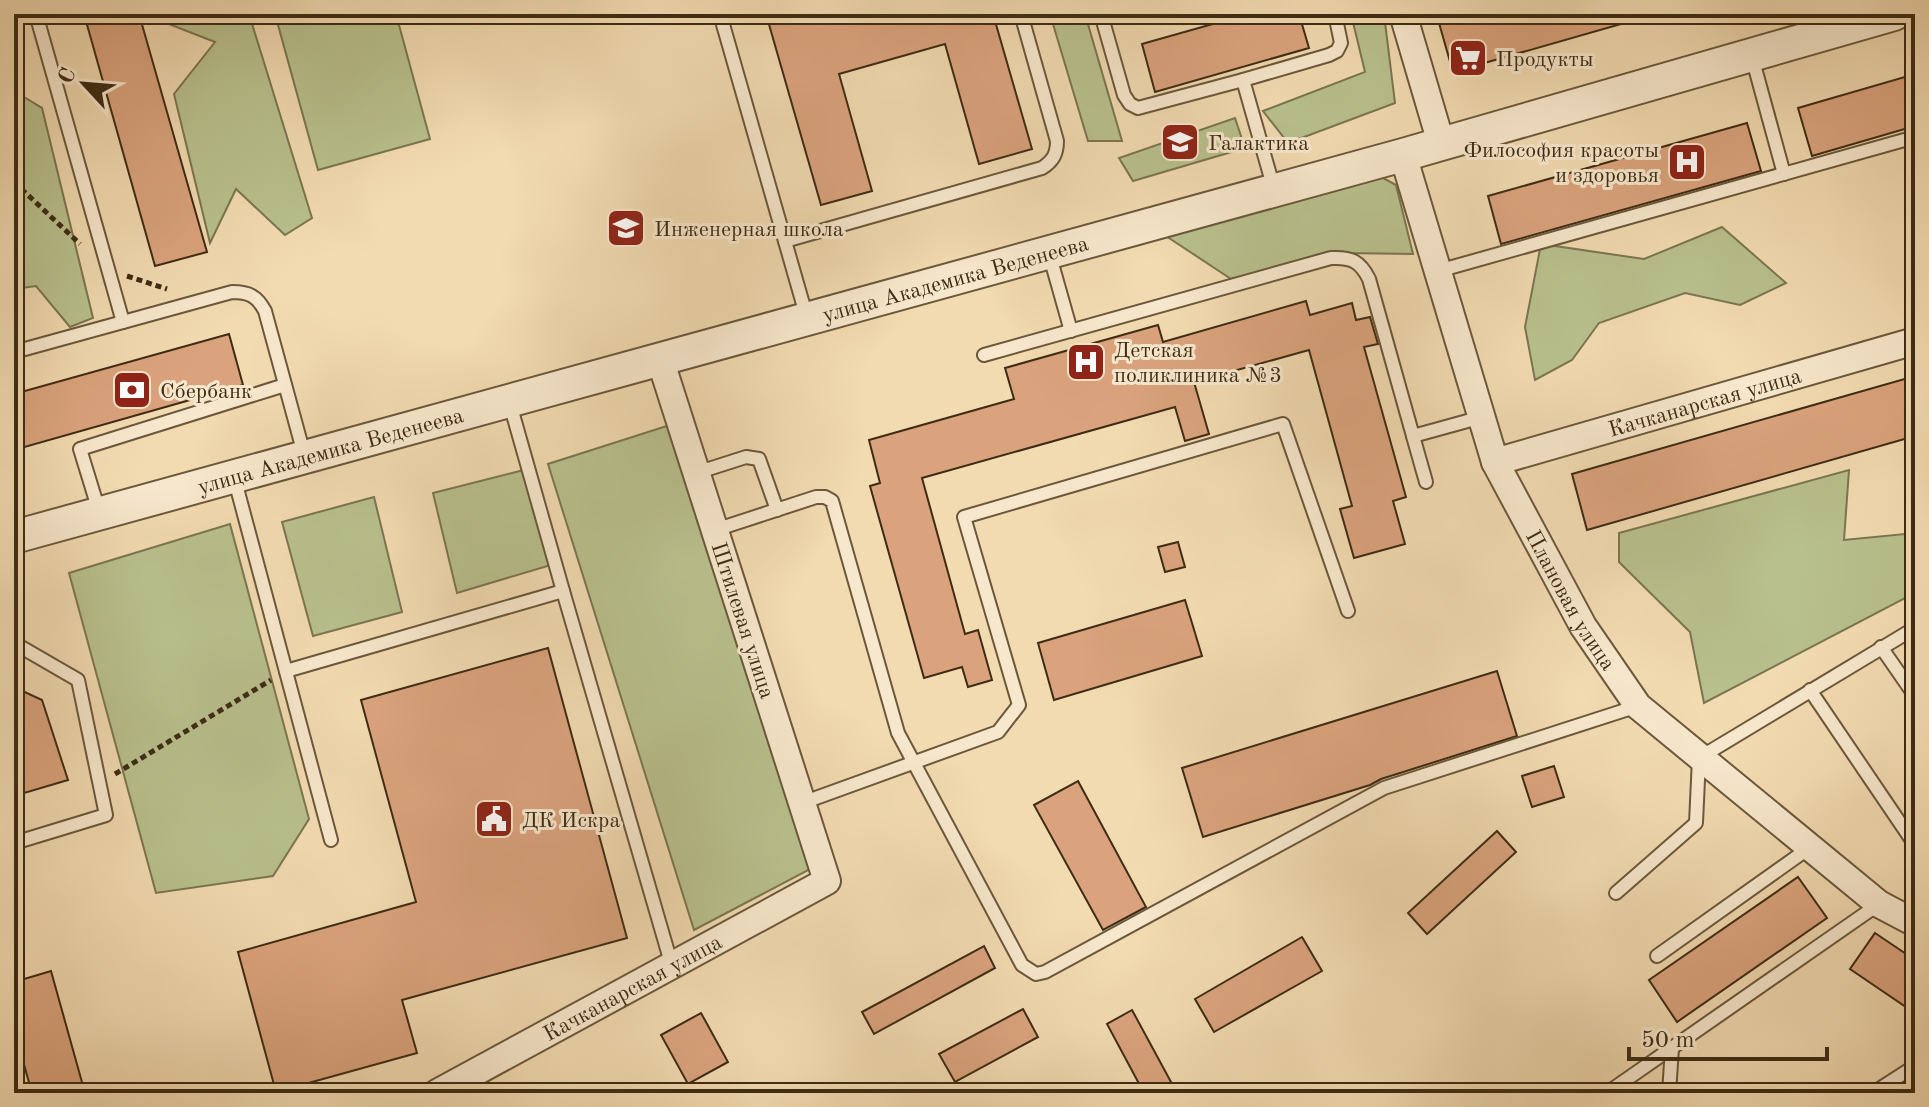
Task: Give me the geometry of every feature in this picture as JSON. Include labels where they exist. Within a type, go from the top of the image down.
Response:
[{"type":"street","points":[[1403,14],[1441,143]]},
{"type":"street","name":"улица Академика Веденеева","points":[[14,537],[1403,155],[1894,14]]},
{"type":"street","name":"Плановая улица","points":[[1403,155],[1495,462],[1583,626],[1638,706],[1879,904],[1915,923]]},
{"type":"street","name":"Качканарская улица","points":[[1495,462],[1915,341]]},
{"type":"street","name":"Штилевая улица","points":[[660,359],[827,881]]},
{"type":"street","name":"Качканарская улица","points":[[437,1093],[827,881]]},
{"type":"lane","points":[[36,14],[123,322]]},
{"type":"lane","points":[[720,14],[807,318]]},
{"type":"lane","points":[[785,241],[1042,168],[1051,162],[1057,151],[1057,141],[1021,14]]},
{"type":"lane","points":[[1101,14],[1124,95],[1130,104],[1138,108],[1329,55],[1337,51],[1341,43],[1335,14]]},
{"type":"lane","points":[[1751,55],[1784,174]]},
{"type":"lane","points":[[1243,80],[1274,189]]},
{"type":"lane","points":[[1438,271],[1915,137]]},
{"type":"lane","points":[[1049,252],[1071,331]]},
{"type":"lane","points":[[984,355],[1331,258],[1349,257],[1362,266],[1369,279],[1426,482]]},
{"type":"lane","points":[[14,352],[232,292],[247,292],[258,299],[265,311],[305,457]]},
{"type":"lane","points":[[100,514],[80,449],[285,385]]},
{"type":"lane","points":[[509,401],[672,966]]},
{"type":"lane","points":[[1413,436],[1482,417]]},
{"type":"lane","points":[[802,803],[998,732],[1019,705],[964,517],[1283,424],[1348,611]]},
{"type":"lane","points":[[696,473],[746,457],[759,459],[777,510]]},
{"type":"lane","points":[[234,477],[331,840]]},
{"type":"lane","points":[[715,530],[816,497],[832,501],[898,733],[1022,965],[1036,974],[1045,972],[1384,788],[1638,706]]},
{"type":"lane","points":[[286,671],[563,591]]},
{"type":"lane","points":[[1616,893],[1696,823],[1699,758],[1915,628]]},
{"type":"lane","points":[[14,643],[78,680],[106,815],[14,843]]},
{"type":"lane","points":[[1881,647],[1915,696]]},
{"type":"lane","points":[[1810,690],[1915,845]]},
{"type":"lane","points":[[1657,956],[1809,848]]},
{"type":"lane","points":[[1607,1093],[1879,904]]},
{"type":"lane","points":[[1669,1093],[1672,1048]]},
{"type":"lane","points":[[1873,1093],[1915,1066]]},
{"type":"path","points":[[99,783],[286,671]]},
{"type":"green space","points":[[155,14],[249,14],[312,218],[285,235],[236,189],[210,243],[174,94],[215,42],[156,19]]},
{"type":"green space","points":[[275,14],[396,14],[430,139],[318,170]]},
{"type":"green space","points":[[1050,14],[1085,14],[1122,141],[1088,141]]},
{"type":"green space","points":[[1351,14],[1384,14],[1395,103],[1288,143],[1263,111],[1365,72]]},
{"type":"green space","points":[[24,97],[42,108],[93,318],[70,327],[36,286],[14,289],[14,101]]},
{"type":"green space","points":[[1235,118],[1245,148],[1133,181],[1119,158]]},
{"type":"green space","points":[[1361,166],[1396,185],[1413,254],[1343,253],[1231,279],[1166,236]]},
{"type":"green space","points":[[1722,227],[1786,283],[1740,305],[1685,293],[1599,323],[1572,360],[1535,380],[1525,327],[1541,244],[1644,259]]},
{"type":"green space","points":[[673,424],[814,867],[694,930],[548,464]]},
{"type":"green space","points":[[524,470],[554,564],[457,593],[433,493]]},
{"type":"green space","points":[[1849,470],[1844,540],[1915,533],[1915,593],[1704,703],[1690,632],[1619,562],[1619,533]]},
{"type":"green space","points":[[374,497],[402,612],[313,636],[282,522]]},
{"type":"green space","points":[[230,524],[309,819],[273,876],[156,893],[69,573]]},
{"type":"building","points":[[84,14],[139,14],[207,252],[155,266]]},
{"type":"building","points":[[766,14],[823,14],[826,24],[860,14],[993,14],[1032,149],[979,164],[945,44],[839,74],[872,191],[821,205]]},
{"type":"building","points":[[1248,14],[1299,14],[1309,48],[1155,92],[1142,44]]},
{"type":"building","points":[[1468,14],[1635,14],[1635,20],[1453,72],[1439,23]]},
{"type":"building","points":[[1915,74],[1915,126],[1812,156],[1798,108]]},
{"type":"building","points":[[1747,123],[1761,171],[1501,244],[1488,196]]},
{"type":"building","points":[[1306,301],[1310,315],[1352,303],[1356,320],[1370,317],[1378,344],[1364,347],[1406,497],[1393,501],[1405,544],[1354,558],[1340,509],[1352,506],[1309,350],[1194,382],[1209,434],[1185,441],[1175,407],[922,478],[965,634],[978,630],[992,680],[968,687],[962,667],[924,678],[870,486],[880,483],[869,440],[1014,399],[1005,368],[1158,325],[1163,342]]},
{"type":"building","points":[[229,334],[243,385],[14,450],[14,394]]},
{"type":"building","points":[[1915,376],[1915,436],[1587,530],[1572,474]]},
{"type":"building","points":[[1178,542],[1185,567],[1165,572],[1158,547]]},
{"type":"building","points":[[1185,600],[1202,656],[1054,700],[1038,643]]},
{"type":"building","name":"ДК Искра","points":[[548,648],[627,938],[402,1000],[417,1053],[276,1092],[238,952],[416,902],[361,700]]},
{"type":"building","points":[[1497,671],[1517,736],[1203,837],[1182,768]]},
{"type":"building","points":[[14,687],[42,700],[68,780],[14,796]]},
{"type":"building","points":[[1554,766],[1564,797],[1532,807],[1522,776]]},
{"type":"building","points":[[1078,781],[1146,907],[1103,930],[1034,805]]},
{"type":"building","points":[[1497,831],[1516,852],[1427,934],[1408,913]]},
{"type":"building","points":[[1798,877],[1827,918],[1677,1022],[1649,980]]},
{"type":"building","points":[[1875,933],[1915,960],[1915,993],[1906,1007],[1850,969]]},
{"type":"building","points":[[1302,937],[1322,971],[1214,1032],[1195,999]]},
{"type":"building","points":[[984,946],[995,968],[874,1034],[862,1012]]},
{"type":"building","points":[[51,971],[85,1093],[32,1093],[14,1029],[14,982]]},
{"type":"building","points":[[1023,1009],[1038,1037],[955,1082],[939,1054]]},
{"type":"building","points":[[1132,1010],[1177,1093],[1144,1093],[1107,1024]]},
{"type":"building","points":[[701,1013],[728,1062],[688,1084],[661,1035]]},
{"type":"place","name":"Продукты","points":[[1468,58]]},
{"type":"place","name":"Галактика","points":[[1180,142]]},
{"type":"place","name":"Философия красоты и здоровья","points":[[1687,162]]},
{"type":"place","name":"Инженерная школа","points":[[626,228]]},
{"type":"place","name":"Детская поликлиника №3","points":[[1086,362]]},
{"type":"place","name":"Сбербанк","points":[[132,390]]},
{"type":"place","name":"ДК Искра","points":[[494,819]]}]
